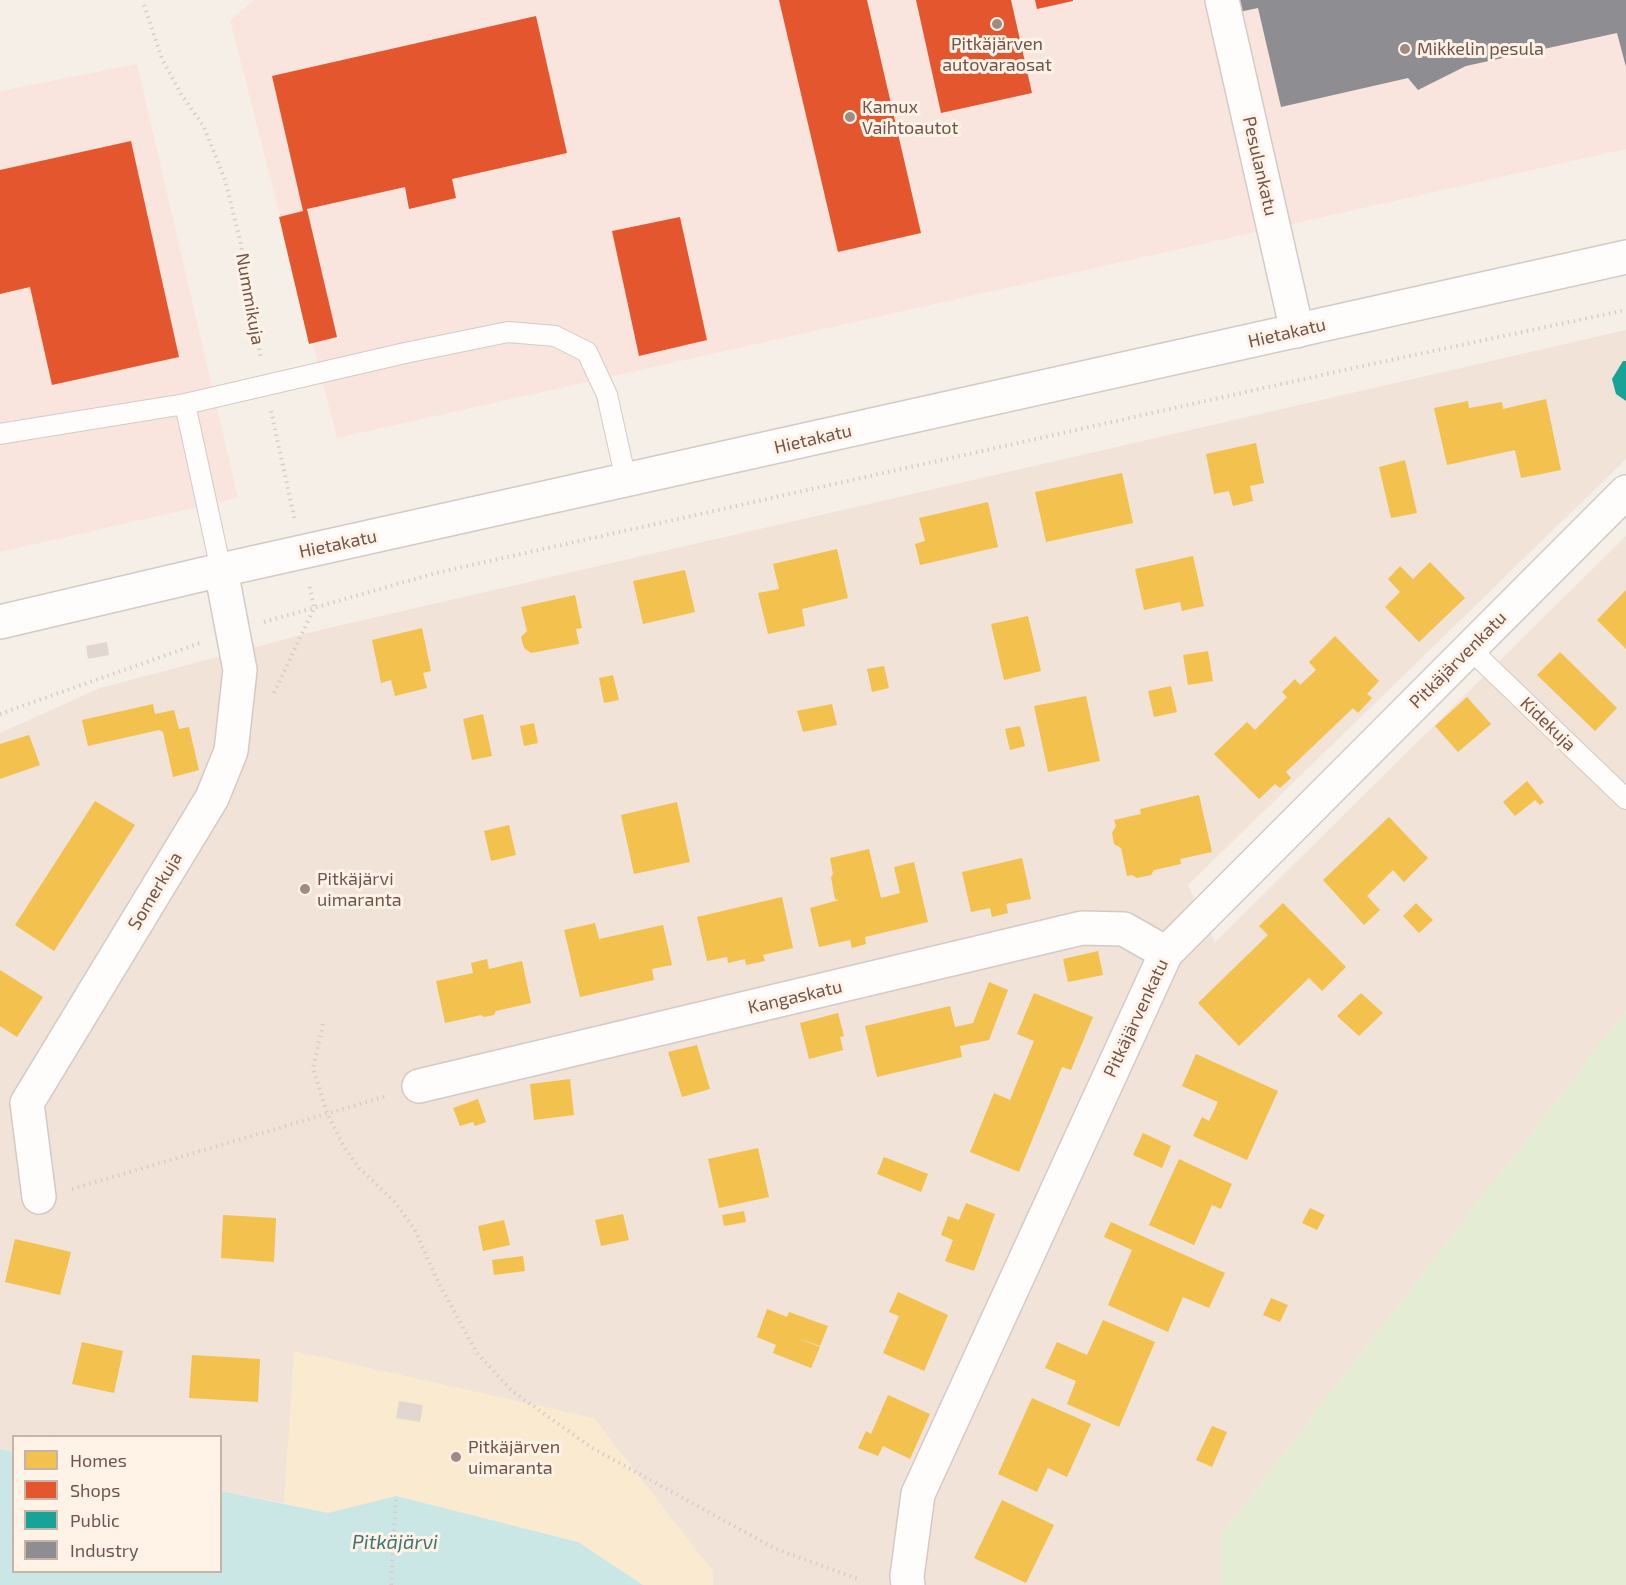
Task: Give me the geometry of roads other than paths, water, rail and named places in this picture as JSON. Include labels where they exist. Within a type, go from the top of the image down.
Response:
[{"type":"street","name":"Pesulankatu","points":[[1222,0],[1297,331]]},
{"type":"street","name":"Hietakatu","points":[[0,622],[221,570],[1626,257]]},
{"type":"street","name":"Pitkäjärvenkatu","points":[[908,1585],[907,1576],[918,1494],[1166,953],[1626,492]]},
{"type":"street","name":"Somerkuja","points":[[39,1197],[27,1103],[212,798],[231,751],[240,670],[221,570]]},
{"type":"street","name":"Kangaskatu","points":[[419,1086],[1082,928],[1124,929],[1166,953]]},
{"type":"lane","points":[[0,434],[185,404],[266,384],[508,332],[555,336],[587,352],[607,395],[626,480]]},
{"type":"lane","points":[[185,404],[221,570]]},
{"type":"lane","name":"Kidekuja","points":[[1470,649],[1626,799]]},
{"type":"water","name":"Pitkäjärvi","points":[[0,1449],[12,1452],[12,1573],[222,1573],[222,1491],[328,1513],[396,1496],[578,1542],[643,1585],[0,1585]]},
{"type":"place","name":"Pitkäjärven autovaraosat","points":[[997,24]]},
{"type":"place","name":"Mikkelin pesula","points":[[1405,49]]},
{"type":"place","name":"Kamux Vaihtoautot","points":[[850,117]]},
{"type":"place","name":"Pitkäjärvi uimaranta","points":[[305,889]]},
{"type":"place","name":"Pitkäjärven uimaranta","points":[[456,1457]]}]
